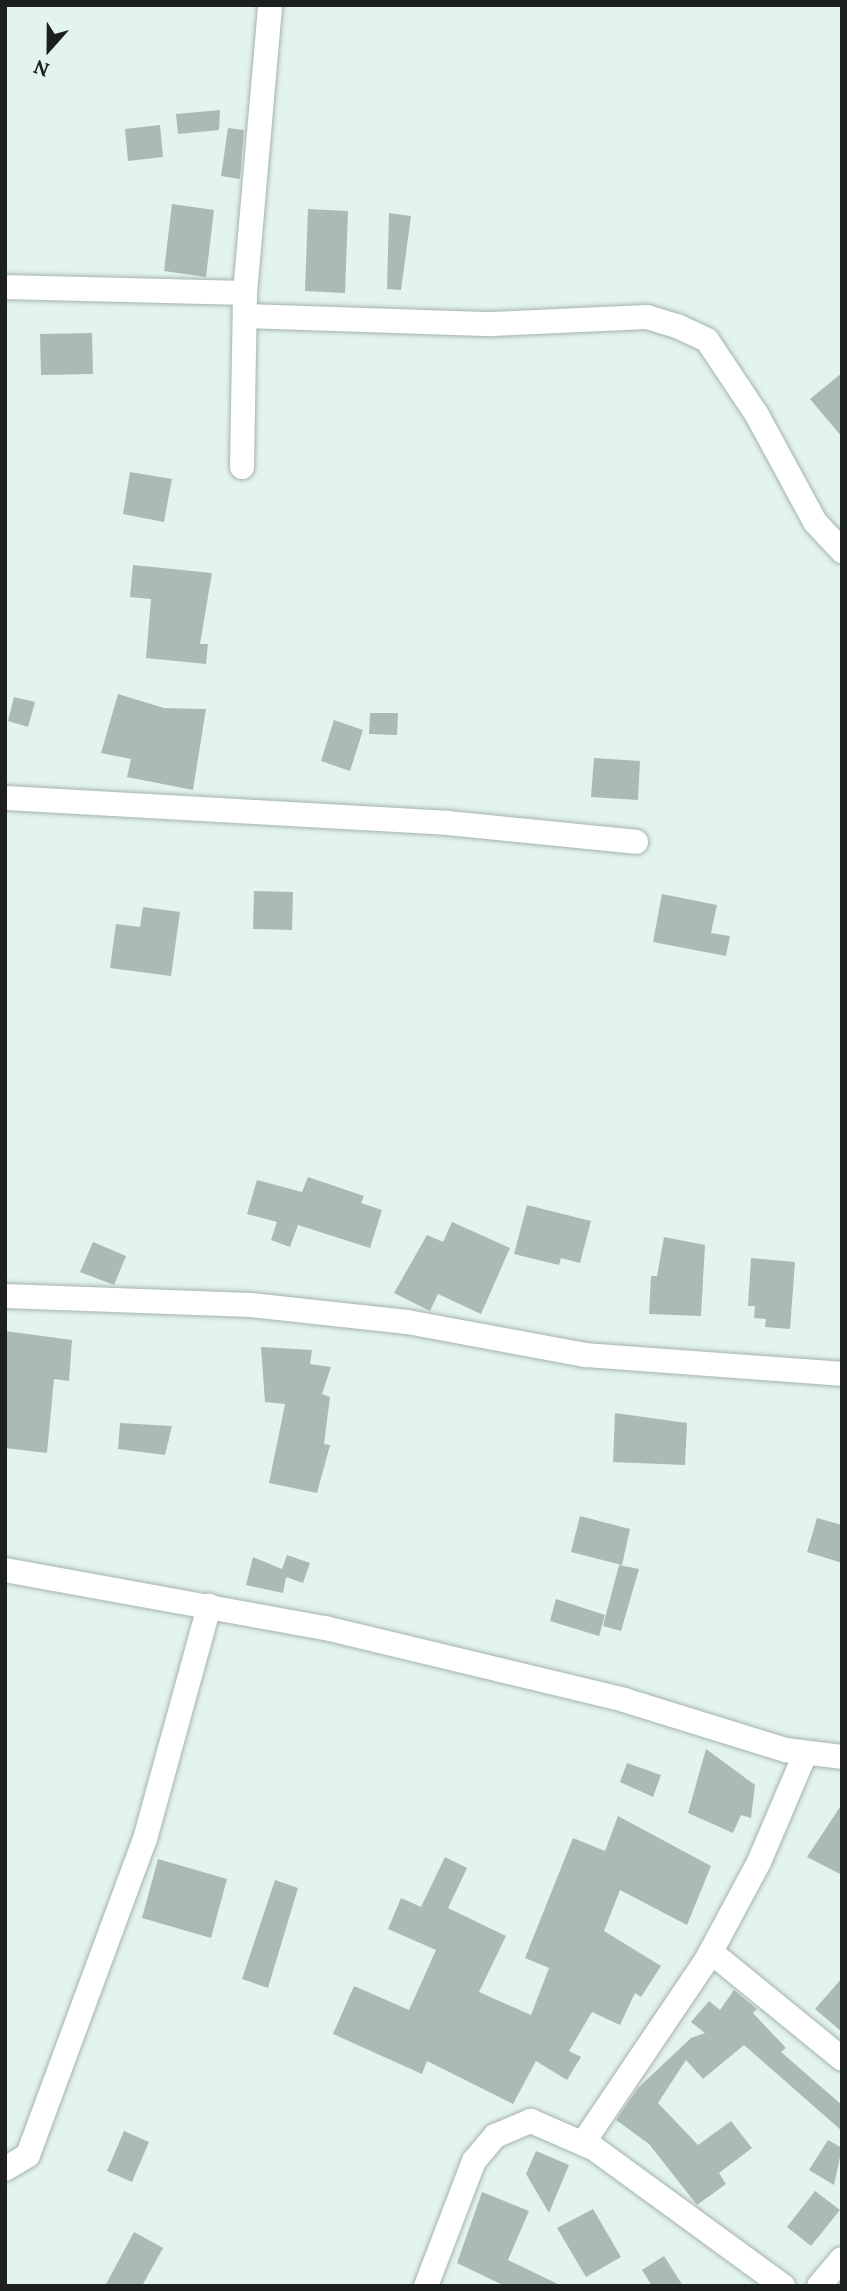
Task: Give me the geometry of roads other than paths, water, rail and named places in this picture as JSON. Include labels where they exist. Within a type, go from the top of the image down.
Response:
[{"type":"street","points":[[242,467],[245,305],[270,5]]},
{"type":"street","points":[[5,287],[492,324],[647,317],[677,326],[707,340],[757,415],[815,522],[842,551]]},
{"type":"street","points":[[5,798],[447,823],[636,842]]},
{"type":"street","points":[[5,1296],[251,1305],[407,1322],[585,1354],[842,1374]]},
{"type":"street","points":[[5,1570],[209,1606],[624,1700],[805,1754],[842,1757]]},
{"type":"street","points":[[5,2169],[28,2155],[145,1839],[209,1606]]},
{"type":"street","points":[[583,2143],[710,1952],[759,1862],[805,1754]]},
{"type":"street","points":[[710,1952],[842,2059]]},
{"type":"street","points":[[426,2286],[458,2190],[495,2136],[531,2121],[583,2143],[783,2286]]},
{"type":"street","points":[[819,2286],[842,2259]]}]
